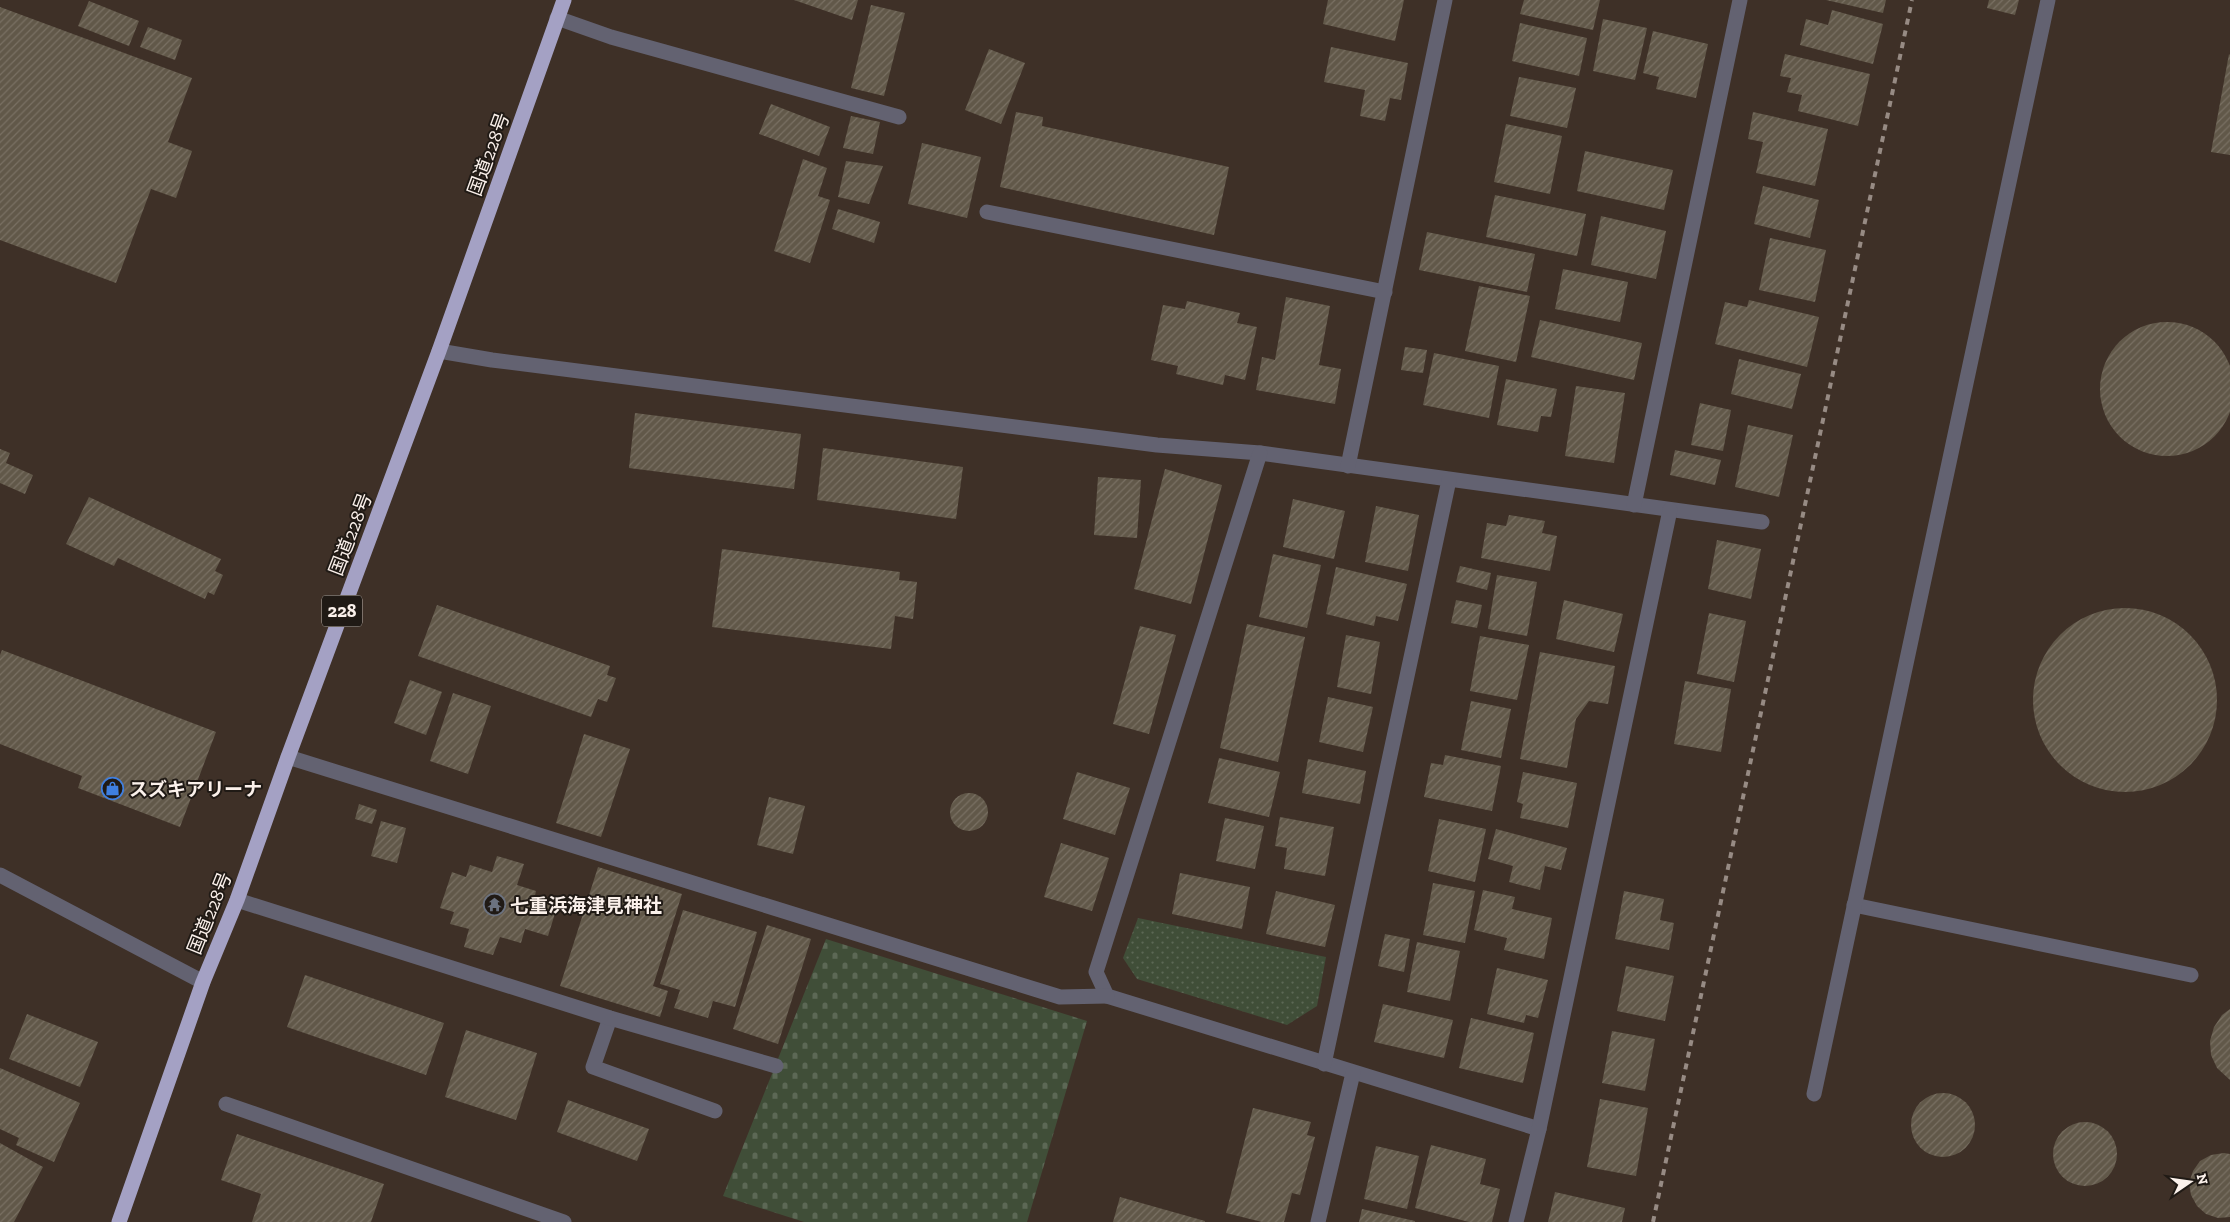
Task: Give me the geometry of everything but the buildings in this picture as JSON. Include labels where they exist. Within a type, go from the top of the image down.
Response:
[{"type":"highway","name":"国道228号","points":[[119,1222],[203,982],[237,900],[288,757],[440,351],[564,0]]},
{"type":"street","points":[[1348,466],[1445,0]]},
{"type":"street","points":[[1634,505],[1740,0]]},
{"type":"street","points":[[1814,1094],[2048,0]]},
{"type":"street","points":[[557,18],[611,37],[899,117]]},
{"type":"street","points":[[987,212],[1385,292]]},
{"type":"street","points":[[440,351],[492,360],[1158,445],[1260,453],[1762,522]]},
{"type":"street","points":[[1107,996],[1096,972],[1260,453]]},
{"type":"street","points":[[1324,1064],[1449,480]]},
{"type":"street","points":[[1516,1222],[1539,1129],[1670,510]]},
{"type":"street","points":[[288,757],[1060,997],[1107,996],[1539,1129]]},
{"type":"street","points":[[0,875],[203,982]]},
{"type":"street","points":[[237,900],[610,1018],[776,1066]]},
{"type":"street","points":[[1854,905],[2191,975]]},
{"type":"street","points":[[610,1018],[593,1067],[715,1110]]},
{"type":"street","points":[[1318,1222],[1353,1073]]},
{"type":"street","points":[[226,1104],[564,1222]]},
{"type":"green space","points":[[1138,918],[1326,957],[1317,1006],[1287,1025],[1137,979],[1123,958]]},
{"type":"green space","points":[[826,939],[1087,1021],[1027,1222],[804,1222],[723,1196]]},
{"type":"railway","points":[[1653,1222],[1912,0]]},
{"type":"place","name":"スズキアリーナ","points":[[113,789]]},
{"type":"place","name":"七重浜海津見神社","points":[[494,905]]}]
